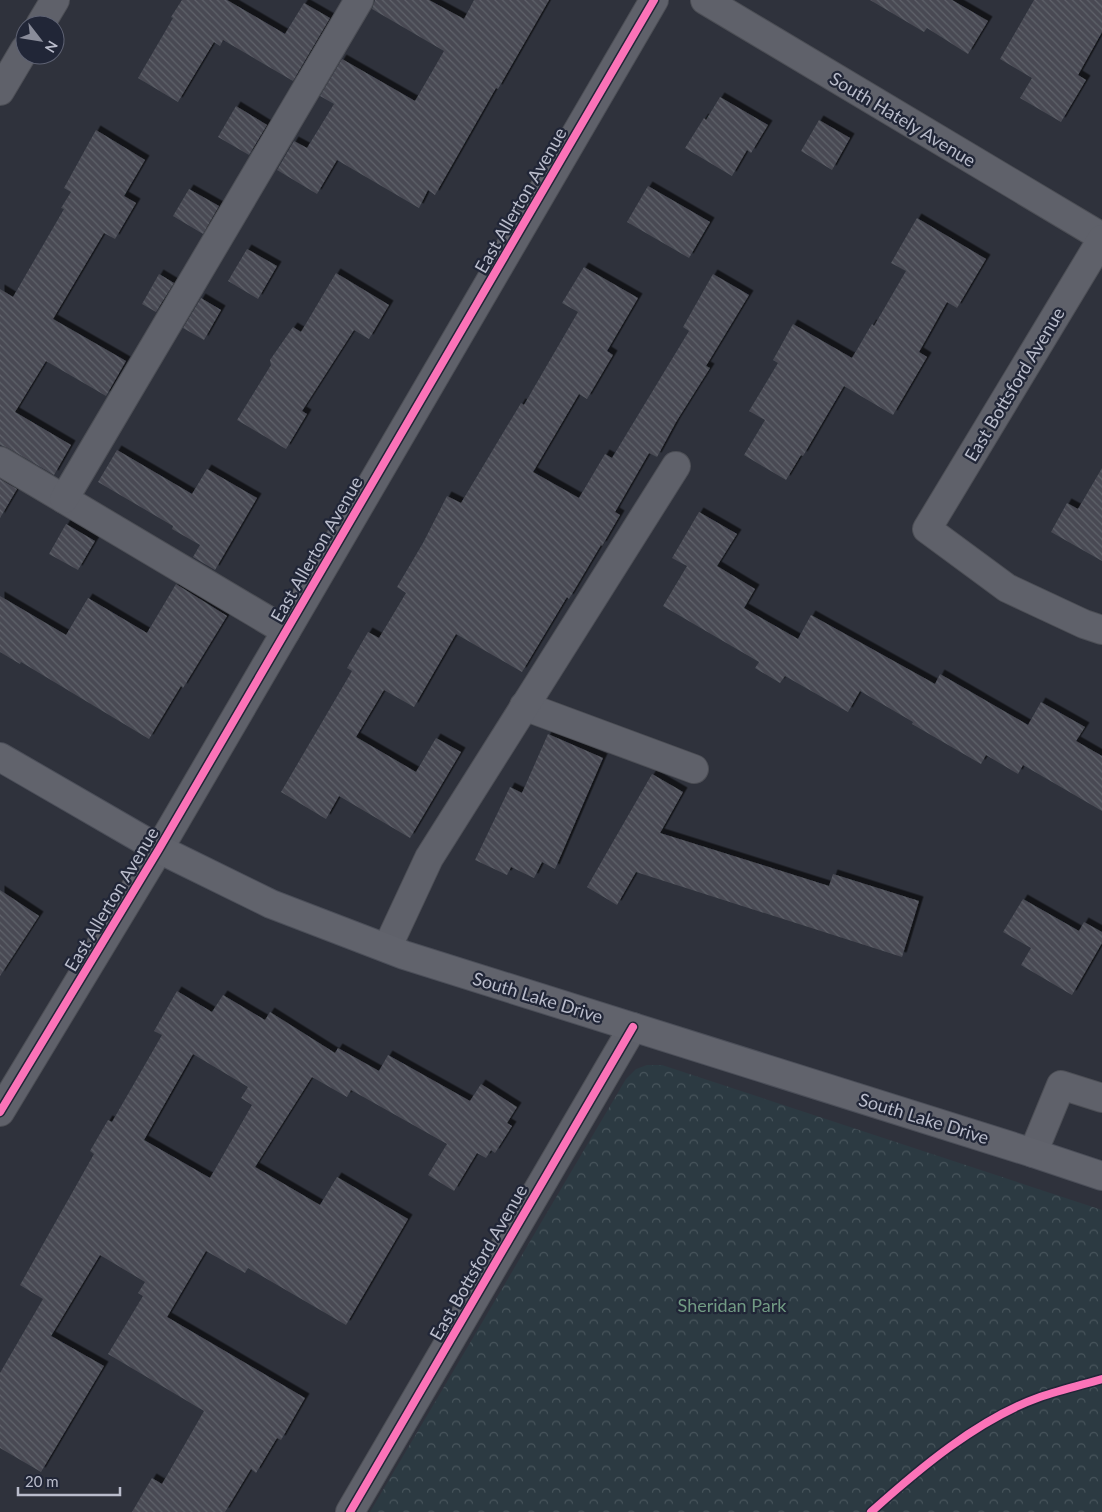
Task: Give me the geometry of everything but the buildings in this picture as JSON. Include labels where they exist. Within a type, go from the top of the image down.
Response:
[{"type":"main road","name":"South Lake Drive","points":[[0,756],[159,849],[272,904],[387,948],[1034,1152],[1102,1176]]},
{"type":"street","points":[[46,15],[54,0]]},
{"type":"street","points":[[64,499],[359,0]]},
{"type":"street","name":"East Allerton Avenue","points":[[0,1112],[159,849],[654,0]]},
{"type":"street","name":"South Hately Avenue","points":[[705,0],[1102,238]]},
{"type":"street","points":[[0,91],[15,65]]},
{"type":"street","name":"East Bottsford Avenue","points":[[1102,238],[927,530],[1007,588],[1084,624],[1102,630]]},
{"type":"street","points":[[0,461],[286,631]]},
{"type":"street","points":[[387,948],[429,858],[676,466]]},
{"type":"street","points":[[524,706],[694,768]]},
{"type":"street","name":"East Bottsford Avenue","points":[[350,1512],[633,1027]]},
{"type":"street","points":[[1034,1152],[1061,1085],[1102,1098]]},
{"type":"green space","name":"Sheridan Park","points":[[647,1065],[662,1065],[1102,1210],[1102,1512],[370,1512],[626,1079],[636,1069]]},
{"type":"cycle path","points":[[0,1112],[159,849],[654,0]]},
{"type":"cycle path","points":[[350,1512],[633,1027]]},
{"type":"cycle path","points":[[871,1512],[929,1463],[994,1418],[1040,1397],[1102,1379]]}]
